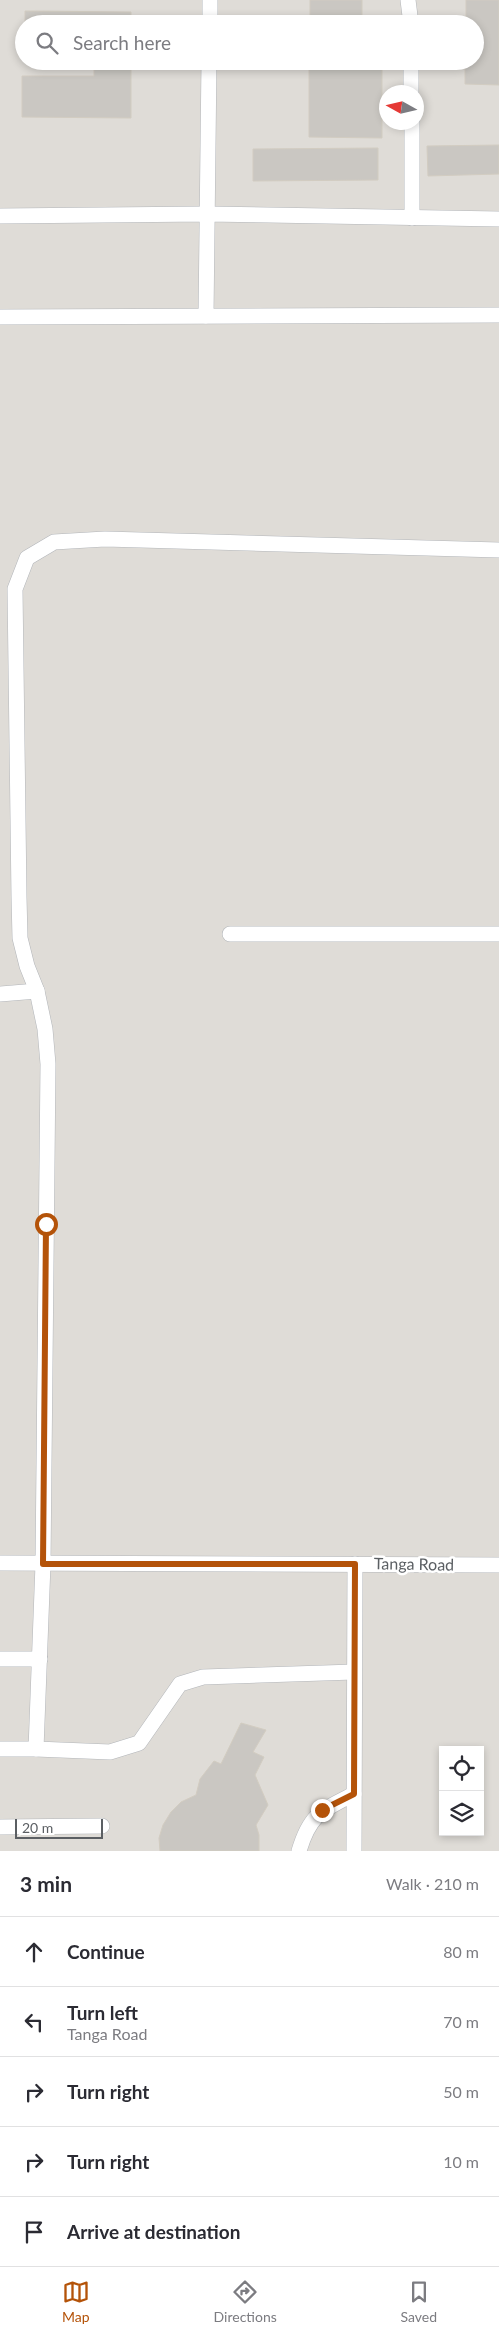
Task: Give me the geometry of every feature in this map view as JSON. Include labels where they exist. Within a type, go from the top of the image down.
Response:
[{"type":"lane","points":[[210,0],[210,15]]},
{"type":"lane","points":[[408,0],[410,15]]},
{"type":"lane","points":[[206,316],[209,70]]},
{"type":"lane","points":[[411,70],[411,85]]},
{"type":"lane","points":[[412,130],[412,218]]},
{"type":"lane","points":[[0,216],[206,214],[499,219]]},
{"type":"lane","points":[[0,317],[499,315]]},
{"type":"lane","points":[[36,1749],[43,1564],[48,1064],[45,1030],[37,992],[27,966],[20,938],[15,589],[27,558],[54,542],[105,538],[499,550]]},
{"type":"lane","points":[[230,934],[499,934]]},
{"type":"lane","points":[[0,994],[37,992]]},
{"type":"lane","name":"Tanga Road","points":[[0,1563],[499,1565]]},
{"type":"lane","points":[[354,1851],[355,1564]]},
{"type":"lane","points":[[0,1660],[40,1659]]},
{"type":"lane","points":[[0,1748],[110,1752],[139,1743],[180,1684],[203,1677],[354,1672]]},
{"type":"lane","points":[[299,1851],[314,1818],[322,1810],[354,1794]]},
{"type":"lane","points":[[0,1827],[102,1826]]},
{"type":"shaded area","points":[[0,0],[499,0],[499,1851],[0,1851]]},
{"type":"building","points":[[310,0],[362,0],[362,15],[310,15]]},
{"type":"building","points":[[466,0],[499,0],[499,85],[465,84],[465,70],[484,70],[484,15],[466,15]]},
{"type":"building","points":[[25,11],[131,12],[131,15],[25,15]]},
{"type":"building","points":[[94,70],[131,70],[131,118],[22,117],[22,76],[94,76]]},
{"type":"building","points":[[309,70],[382,70],[382,85],[379,85],[379,130],[382,130],[382,138],[309,137]]},
{"type":"building","points":[[499,145],[499,174],[428,176],[427,146]]},
{"type":"building","points":[[378,148],[378,180],[253,181],[253,149]]},
{"type":"building","points":[[241,1723],[266,1730],[253,1752],[264,1757],[255,1775],[268,1805],[256,1825],[259,1835],[259,1851],[160,1851],[159,1838],[163,1825],[171,1812],[181,1802],[196,1795],[200,1779],[214,1761],[221,1764]]},
{"type":"route","points":[[46,1224],[43,1564],[355,1564],[354,1794],[322,1810]]}]
